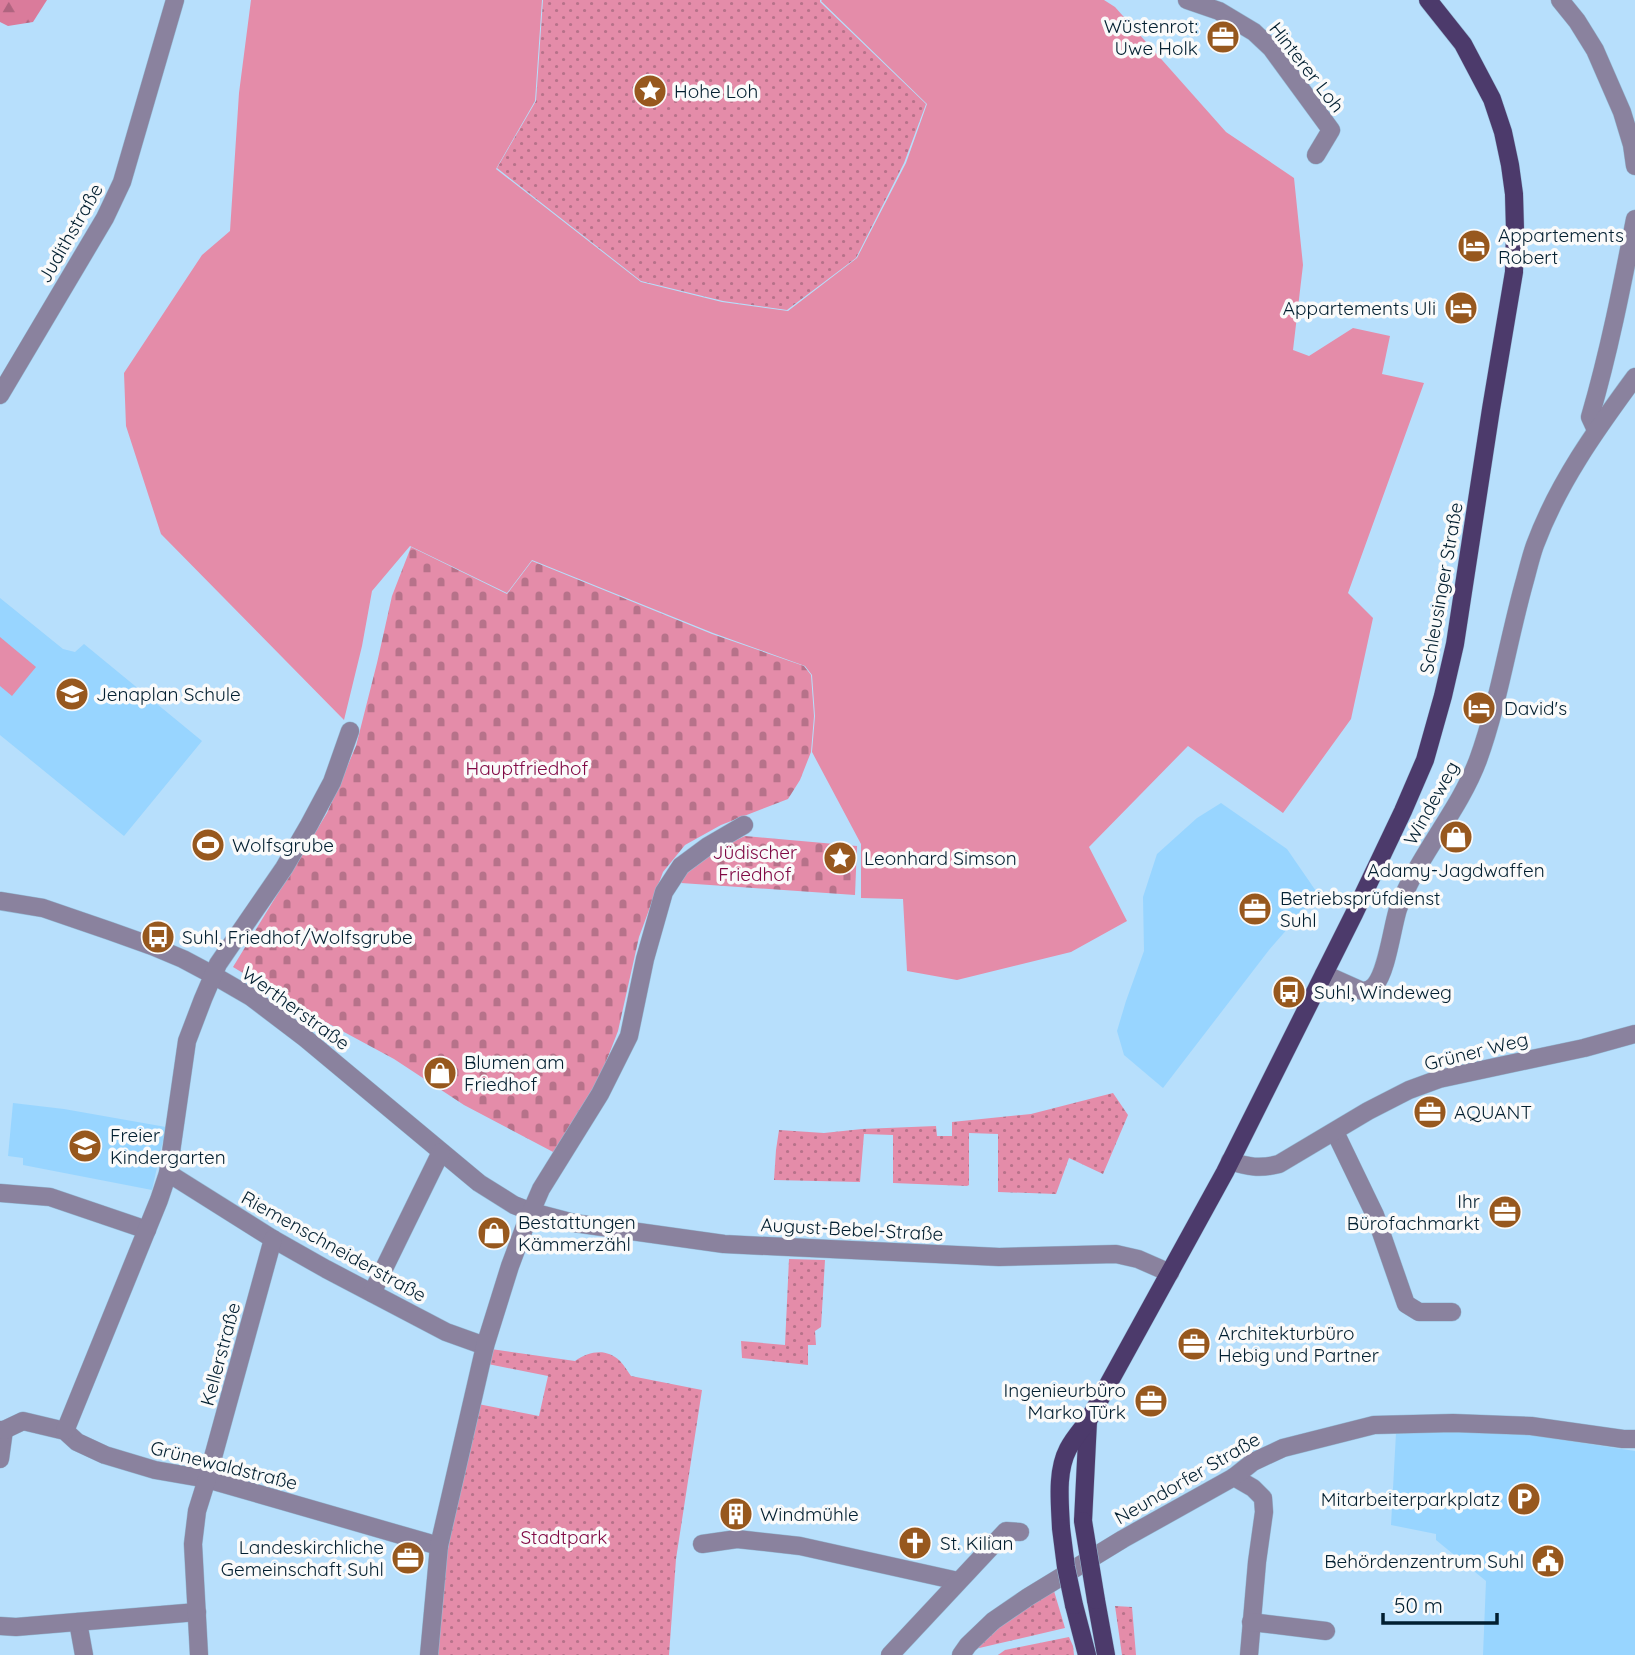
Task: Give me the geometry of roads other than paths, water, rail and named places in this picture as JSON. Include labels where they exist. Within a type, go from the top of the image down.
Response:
[{"type":"main road","name":"Schleusinger Straße","points":[[1170,1273],[1230,1161],[1404,811],[1424,760],[1443,696],[1457,631],[1514,272],[1514,194],[1503,132],[1492,99],[1463,44],[1428,0]]},
{"type":"main road","points":[[1087,1655],[1066,1567],[1061,1528],[1060,1479],[1067,1450],[1088,1421],[1170,1273]]},
{"type":"main road","points":[[1088,1421],[1083,1521],[1106,1655]]},
{"type":"street","name":"Judithstraße","points":[[0,395],[105,218],[122,182],[175,0]]},
{"type":"street","name":"Hinterer Loh","points":[[1187,0],[1219,11],[1254,32],[1270,48],[1331,130],[1316,156]]},
{"type":"street","points":[[1560,0],[1577,20],[1599,60],[1622,112],[1635,166]]},
{"type":"street","points":[[1596,430],[1590,417],[1615,323],[1635,219]]},
{"type":"street","name":"Windeweg","points":[[1324,974],[1362,991],[1368,990],[1377,982],[1398,909],[1419,864],[1460,800],[1477,763],[1490,724],[1519,600],[1535,545],[1566,478],[1596,430],[1635,377]]},
{"type":"street","points":[[65,1432],[168,1173],[187,1041],[213,975],[284,868],[309,825],[332,782],[350,731]]},
{"type":"street","points":[[429,1655],[439,1546],[485,1346],[525,1226],[541,1189],[600,1094],[629,1036],[645,959],[664,892],[681,866],[744,825]]},
{"type":"street","name":"Wertherstraße","points":[[0,901],[43,908],[152,946],[183,959],[251,997],[296,1031],[437,1159],[462,1169],[514,1205],[532,1212]]},
{"type":"street","name":"Grüner Weg","points":[[1230,1161],[1249,1168],[1270,1167],[1368,1111],[1409,1090],[1439,1079],[1584,1048],[1635,1034]]},
{"type":"street","points":[[1335,1132],[1375,1215],[1406,1304],[1419,1311],[1452,1312]]},
{"type":"street","points":[[372,1293],[437,1159]]},
{"type":"street","name":"Riemenschneiderstraße","points":[[168,1173],[273,1239],[446,1332],[485,1346]]},
{"type":"street","points":[[0,1193],[50,1197],[147,1230]]},
{"type":"street","name":"August-Bebel-Straße","points":[[532,1212],[574,1223],[724,1244],[999,1257],[1116,1254],[1138,1258],[1170,1273]]},
{"type":"street","name":"Kellerstraße","points":[[200,1655],[193,1544],[197,1511],[273,1239]]},
{"type":"street","name":"Grünewaldstraße","points":[[2,1430],[23,1420],[65,1432],[77,1442],[105,1455],[155,1470],[207,1479],[439,1546]]},
{"type":"street","name":"Neundorfer Straße","points":[[961,1655],[993,1621],[1044,1586],[1234,1477],[1253,1462],[1283,1448],[1374,1425],[1453,1423],[1531,1426],[1635,1439]]},
{"type":"street","points":[[0,1459],[2,1430]]},
{"type":"street","points":[[1234,1477],[1253,1488],[1263,1498],[1264,1511],[1249,1655]]},
{"type":"street","points":[[890,1655],[1006,1531],[1020,1532]]},
{"type":"street","points":[[702,1544],[737,1539],[800,1546],[958,1581]]},
{"type":"street","points":[[0,1626],[16,1627],[197,1612]]},
{"type":"street","points":[[78,1622],[84,1655]]},
{"type":"street","points":[[1251,1622],[1326,1631]]},
{"type":"place","name":"Wüstenrot: Uwe Holk","points":[[1223,37]]},
{"type":"place","name":"Hohe Loh","points":[[650,91]]},
{"type":"place","name":"Appartements Robert","points":[[1474,246]]},
{"type":"place","name":"Appartements Uli","points":[[1461,308]]},
{"type":"place","name":"Jenaplan Schule","points":[[72,694]]},
{"type":"place","name":"David's","points":[[1479,708]]},
{"type":"place","name":"Adamy-Jagdwaffen","points":[[1456,837]]},
{"type":"place","name":"Wolfsgrube","points":[[208,845]]},
{"type":"place","name":"Leonhard Simson","points":[[840,858]]},
{"type":"place","name":"Betriebsprüfdienst Suhl","points":[[1255,909]]},
{"type":"place","name":"Suhl, Friedhof/Wolfsgrube","points":[[158,937]]},
{"type":"place","name":"Suhl, Windeweg","points":[[1289,992]]},
{"type":"place","name":"Blumen am Friedhof","points":[[440,1073]]},
{"type":"place","name":"AQUANT","points":[[1430,1112]]},
{"type":"place","name":"Freier Kindergarten","points":[[85,1146]]},
{"type":"place","name":"Ihr Bürofachmarkt","points":[[1505,1212]]},
{"type":"place","name":"Bestattungen Kämmerzähl","points":[[494,1233]]},
{"type":"place","name":"Architekturbüro Hebig und Partner","points":[[1194,1344]]},
{"type":"place","name":"Ingenieurbüro Marko Türk","points":[[1151,1401]]},
{"type":"place","name":"Mitarbeiterparkplatz","points":[[1524,1499]]},
{"type":"place","name":"Windmühle","points":[[736,1514]]},
{"type":"place","name":"St. Kilian","points":[[915,1543]]},
{"type":"place","name":"Landeskirchliche Gemeinschaft Suhl","points":[[408,1558]]},
{"type":"place","name":"Behördenzentrum Suhl","points":[[1548,1561]]},
{"type":"park label","name":"Hauptfriedhof","points":[[527,768]]},
{"type":"park label","name":"Jüdischer Friedhof","points":[[755,863]]},
{"type":"park label","name":"Stadtpark","points":[[564,1537]]}]
